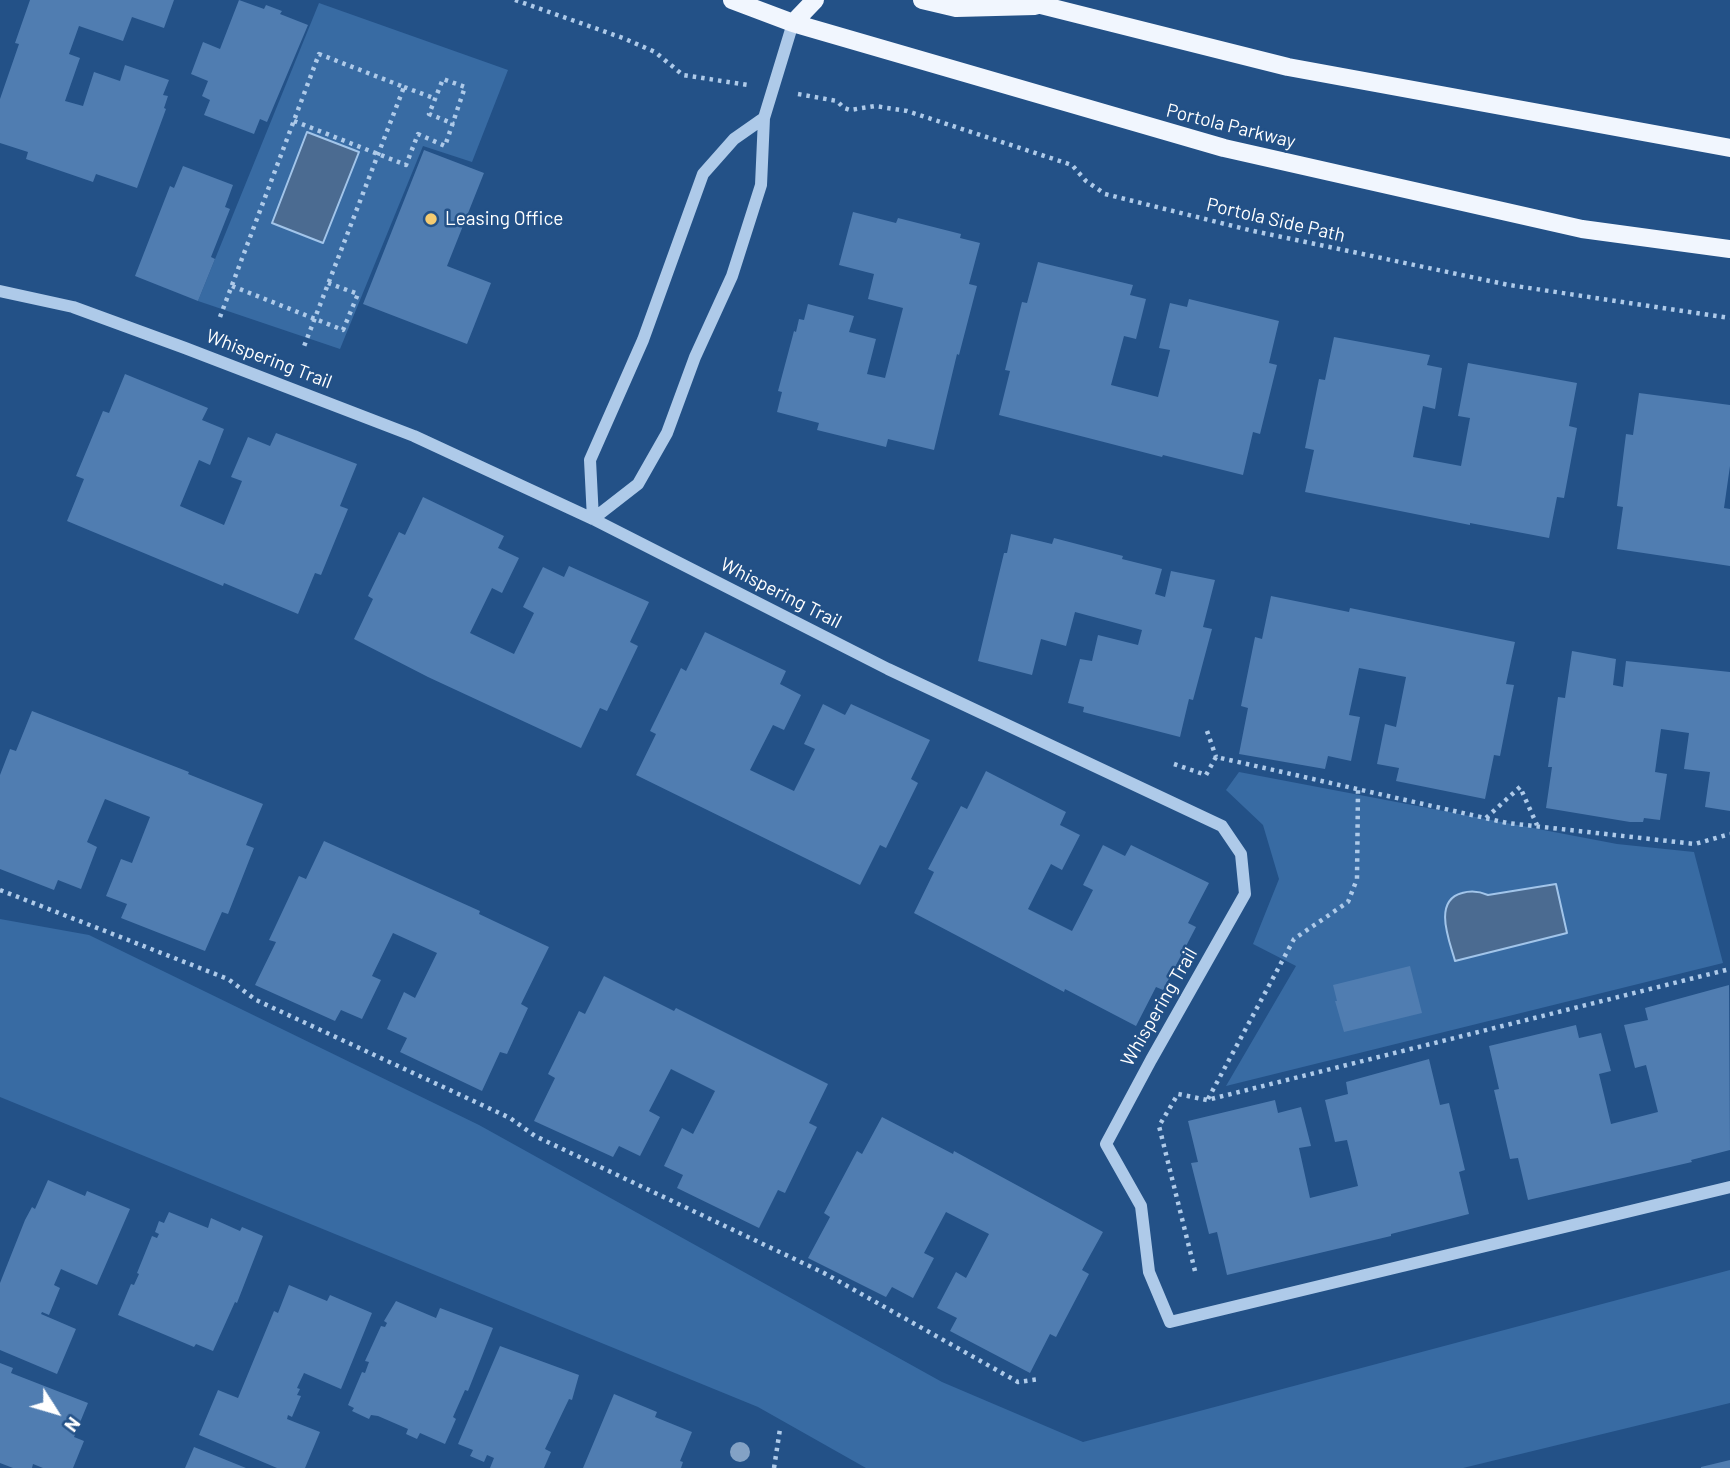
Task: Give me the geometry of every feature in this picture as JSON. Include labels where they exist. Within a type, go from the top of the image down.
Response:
[{"type":"main road","name":"Portola Parkway","points":[[732,0],[793,23],[1224,148],[1582,229],[1730,248]]},
{"type":"main road","points":[[793,23],[815,0]]},
{"type":"main road","points":[[922,0],[956,8],[1030,3],[1288,67],[1730,148]]},
{"type":"street","points":[[593,519],[638,484],[667,433],[695,357],[732,276],[761,185],[764,118],[793,23]]},
{"type":"street","points":[[593,519],[590,460],[643,340],[703,174],[733,139],[764,118]]},
{"type":"street","name":"Whispering Trail","points":[[0,291],[73,307],[415,436],[593,519],[888,669],[1222,826],[1241,854],[1245,894],[1105,1144],[1141,1206],[1149,1272],[1170,1322],[1730,1187]]},
{"type":"path","points":[[515,0],[655,52],[683,75]]},
{"type":"path","points":[[220,317],[319,54],[436,99]]},
{"type":"path","points":[[294,121],[406,165],[418,134],[445,146],[454,124],[465,87],[443,79],[429,114],[454,124]]},
{"type":"path","points":[[303,349],[404,86]]},
{"type":"path","name":"Portola Side Path","points":[[837,101],[850,110],[876,106],[907,111],[1072,164],[1086,181],[1105,194],[1236,227],[1509,285],[1730,318]]},
{"type":"path","points":[[232,286],[343,330],[358,294],[328,283]]},
{"type":"path","points":[[1174,764],[1206,775],[1216,757],[1207,731]]},
{"type":"path","points":[[1216,757],[1486,818],[1538,826],[1695,844],[1730,834]]},
{"type":"path","points":[[1486,818],[1520,787],[1538,826]]},
{"type":"path","points":[[1207,1100],[1294,939],[1348,902],[1357,879],[1358,789]]},
{"type":"path","points":[[0,890],[228,979],[256,1000],[510,1118],[535,1136],[824,1273],[1018,1382],[1040,1378]]},
{"type":"path","points":[[1195,1271],[1159,1126],[1178,1094],[1207,1100],[1730,968]]},
{"type":"path","points":[[774,1468],[780,1429]]},
{"type":"shaded area","points":[[319,3],[508,70],[472,162],[423,146],[340,349],[198,301]]},
{"type":"shaded area","points":[[307,132],[359,152],[323,243],[272,223]]},
{"type":"shaded area","points":[[1239,772],[1617,844],[1694,852],[1723,963],[1226,1086],[1296,966],[1253,944],[1279,879],[1263,825],[1226,790]]},
{"type":"shaded area","points":[[1556,884],[1567,933],[1455,961],[1445,923],[1445,913],[1453,897],[1469,891],[1488,895]]},
{"type":"shaded area","points":[[0,919],[89,935],[479,1125],[942,1382],[1083,1442],[1730,1270],[1730,1403],[1463,1468],[866,1468],[758,1407],[0,1097]]},
{"type":"building","points":[[30,0],[174,0],[164,28],[132,17],[123,41],[79,26],[69,54],[80,58],[65,101],[83,106],[94,72],[120,81],[125,65],[169,80],[163,95],[168,96],[164,108],[166,109],[137,188],[96,174],[93,182],[26,159],[28,152],[0,143],[0,99],[19,44],[15,43]]},
{"type":"building","points":[[239,0],[264,9],[266,5],[282,11],[280,14],[308,25],[267,122],[260,119],[254,134],[204,115],[210,100],[202,96],[208,81],[191,74],[203,42],[220,49]]},
{"type":"building","name":"Leasing Office","points":[[424,150],[484,173],[447,266],[491,283],[467,344],[363,304]]},
{"type":"building","points":[[183,166],[233,185],[225,207],[230,209],[211,257],[215,259],[198,301],[135,276],[170,186],[174,188]]},
{"type":"building","points":[[853,212],[896,223],[898,218],[961,234],[960,238],[980,243],[969,284],[977,286],[934,450],[888,439],[886,447],[817,430],[819,423],[777,412],[782,392],[778,391],[794,331],[796,332],[799,319],[804,320],[808,304],[854,316],[849,332],[876,339],[867,374],[885,378],[903,308],[868,299],[874,274],[839,265]]},
{"type":"building","points":[[1038,262],[1133,285],[1130,295],[1146,299],[1136,339],[1124,336],[1111,385],[1158,397],[1170,350],[1159,348],[1170,303],[1187,307],[1189,299],[1279,321],[1269,363],[1277,365],[1260,434],[1253,432],[1243,475],[999,415],[1010,371],[1005,370],[1022,302],[1027,303]]},
{"type":"building","points":[[1334,337],[1430,355],[1427,365],[1442,368],[1435,409],[1423,406],[1413,457],[1461,466],[1470,418],[1458,416],[1468,363],[1577,383],[1569,426],[1577,428],[1564,498],[1557,497],[1549,538],[1305,492],[1314,450],[1305,448],[1319,379],[1325,380]]},
{"type":"building","points":[[125,374],[208,408],[202,420],[224,429],[210,465],[199,460],[180,506],[224,525],[242,481],[231,477],[248,437],[270,446],[276,433],[357,464],[340,506],[348,509],[321,575],[315,573],[298,614],[67,521],[84,479],[76,476],[103,411],[109,413]]},
{"type":"building","points":[[1639,393],[1730,405],[1730,466],[1724,508],[1730,509],[1730,566],[1617,549],[1623,507],[1617,506],[1626,434],[1633,435]]},
{"type":"building","points":[[423,497],[504,536],[498,548],[519,558],[502,593],[492,588],[470,633],[514,654],[534,613],[523,607],[543,567],[564,577],[569,566],[649,602],[630,642],[638,646],[607,711],[600,708],[581,748],[428,677],[354,639],[373,599],[368,596],[399,532],[405,535]]},
{"type":"building","points":[[1011,534],[1052,544],[1054,538],[1162,569],[1155,594],[1165,597],[1171,571],[1215,580],[1203,627],[1212,629],[1193,700],[1189,699],[1180,737],[1083,712],[1084,707],[1068,703],[1080,659],[1092,661],[1098,635],[1138,645],[1142,630],[1075,612],[1066,646],[1041,639],[1032,675],[978,661]]},
{"type":"building","points":[[1271,596],[1349,612],[1350,608],[1515,642],[1506,684],[1514,685],[1500,756],[1494,755],[1485,799],[1396,781],[1399,768],[1377,764],[1385,724],[1396,727],[1406,677],[1359,668],[1349,715],[1360,717],[1351,761],[1328,756],[1325,769],[1239,754],[1248,708],[1241,706],[1255,637],[1262,639]]},
{"type":"building","points":[[705,632],[786,671],[780,684],[801,695],[784,730],[773,725],[750,770],[794,791],[815,749],[804,744],[823,704],[845,715],[851,704],[930,740],[911,779],[918,783],[886,848],[880,845],[860,885],[636,775],[656,734],[650,731],[681,668],[686,671]]},
{"type":"building","points":[[1572,651],[1616,659],[1613,685],[1623,687],[1626,661],[1730,672],[1730,811],[1705,807],[1710,772],[1684,769],[1689,733],[1661,729],[1655,772],[1667,774],[1660,820],[1644,818],[1643,822],[1630,822],[1546,808],[1552,767],[1548,767],[1558,697],[1565,698]]},
{"type":"building","points":[[32,711],[263,804],[246,845],[254,848],[228,914],[222,912],[205,951],[121,918],[127,904],[106,896],[121,859],[132,863],[150,817],[105,799],[87,842],[97,847],[81,889],[58,880],[54,890],[0,869],[0,775],[10,749],[16,751]]},
{"type":"building","points":[[986,771],[1066,812],[1060,825],[1080,835],[1062,870],[1051,864],[1028,909],[1072,931],[1093,890],[1083,885],[1103,845],[1125,856],[1131,845],[1209,883],[1188,923],[1196,927],[1163,990],[1156,987],[1136,1026],[1065,989],[1064,992],[914,913],[934,872],[928,869],[961,806],[967,809]]},
{"type":"building","points":[[324,841],[480,911],[479,914],[549,947],[521,1004],[528,1008],[507,1054],[500,1052],[482,1091],[400,1052],[407,1038],[387,1029],[404,992],[415,998],[437,953],[393,933],[372,976],[381,980],[362,1019],[341,1010],[335,1021],[255,985],[276,942],[269,940],[299,876],[306,879]]},
{"type":"building","points":[[1410,966],[1422,1013],[1344,1032],[1333,985]]},
{"type":"building","points":[[604,976],[674,1011],[676,1008],[828,1084],[809,1123],[817,1127],[785,1193],[778,1190],[759,1228],[677,1188],[683,1175],[664,1166],[682,1128],[693,1134],[715,1091],[671,1069],[649,1111],[660,1117],[640,1156],[619,1146],[613,1157],[534,1121],[555,1078],[548,1074],[579,1011],[585,1014]]},
{"type":"building","points":[[1729,985],[1730,1150],[1691,1160],[1692,1162],[1528,1200],[1518,1158],[1510,1159],[1494,1090],[1499,1089],[1489,1046],[1576,1025],[1579,1038],[1601,1033],[1611,1071],[1599,1074],[1611,1124],[1658,1112],[1646,1065],[1635,1068],[1624,1025],[1648,1020],[1645,1008]]},
{"type":"building","points":[[1429,1059],[1440,1105],[1449,1103],[1465,1170],[1459,1172],[1469,1214],[1391,1236],[1227,1275],[1217,1232],[1209,1234],[1191,1163],[1198,1162],[1188,1121],[1275,1100],[1278,1113],[1301,1107],[1311,1146],[1299,1148],[1310,1198],[1358,1186],[1347,1140],[1335,1142],[1325,1100],[1348,1094],[1346,1082]]},
{"type":"building","points":[[882,1117],[953,1154],[954,1151],[1103,1232],[1082,1270],[1089,1274],[1056,1337],[1050,1334],[1030,1373],[950,1331],[957,1318],[937,1308],[956,1272],[966,1278],[989,1234],[946,1212],[924,1253],[934,1258],[913,1298],[892,1287],[886,1297],[808,1258],[830,1217],[824,1213],[857,1151],[862,1154]]},
{"type":"building","points":[[48,1180],[85,1196],[87,1191],[130,1209],[97,1285],[61,1269],[54,1285],[60,1288],[49,1315],[42,1312],[41,1314],[76,1329],[57,1374],[0,1350],[0,1283],[25,1220],[32,1207],[35,1209]]},
{"type":"building","points":[[169,1212],[208,1228],[211,1218],[240,1231],[242,1227],[263,1236],[237,1303],[235,1302],[213,1351],[196,1344],[194,1347],[118,1315],[131,1284],[134,1285],[139,1274],[137,1273],[152,1236],[157,1238],[159,1234],[155,1232],[159,1221],[164,1223]]},
{"type":"building","points":[[289,1285],[327,1301],[330,1295],[372,1313],[341,1389],[304,1373],[297,1388],[300,1389],[297,1395],[301,1396],[292,1417],[288,1415],[287,1419],[320,1432],[305,1468],[277,1468],[199,1435],[218,1390],[238,1398],[274,1311],[278,1313]]},
{"type":"building","points":[[396,1301],[436,1318],[440,1308],[493,1328],[468,1391],[465,1390],[453,1417],[456,1419],[445,1444],[420,1433],[417,1439],[406,1434],[408,1429],[378,1416],[371,1415],[369,1419],[352,1411],[354,1408],[348,1405],[362,1372],[365,1373],[369,1362],[365,1361],[381,1326],[385,1327],[387,1323],[384,1321]]},
{"type":"building","points":[[500,1346],[579,1375],[572,1400],[569,1399],[545,1449],[551,1452],[544,1468],[490,1468],[494,1458],[487,1455],[484,1462],[470,1456],[473,1450],[458,1444]]},
{"type":"building","points":[[0,1363],[13,1368],[11,1373],[88,1403],[74,1437],[84,1441],[73,1468],[43,1468],[33,1464],[32,1468],[13,1468],[0,1463]]},
{"type":"building","points":[[614,1394],[657,1412],[655,1417],[692,1432],[680,1461],[683,1462],[681,1468],[583,1468]]},
{"type":"building","points":[[194,1447],[246,1468],[185,1468]]},
{"type":"building","points":[[1730,1460],[1730,1468],[1701,1468],[1701,1467]]},
{"type":"place","name":"Leasing Office","points":[[431,219]]}]
